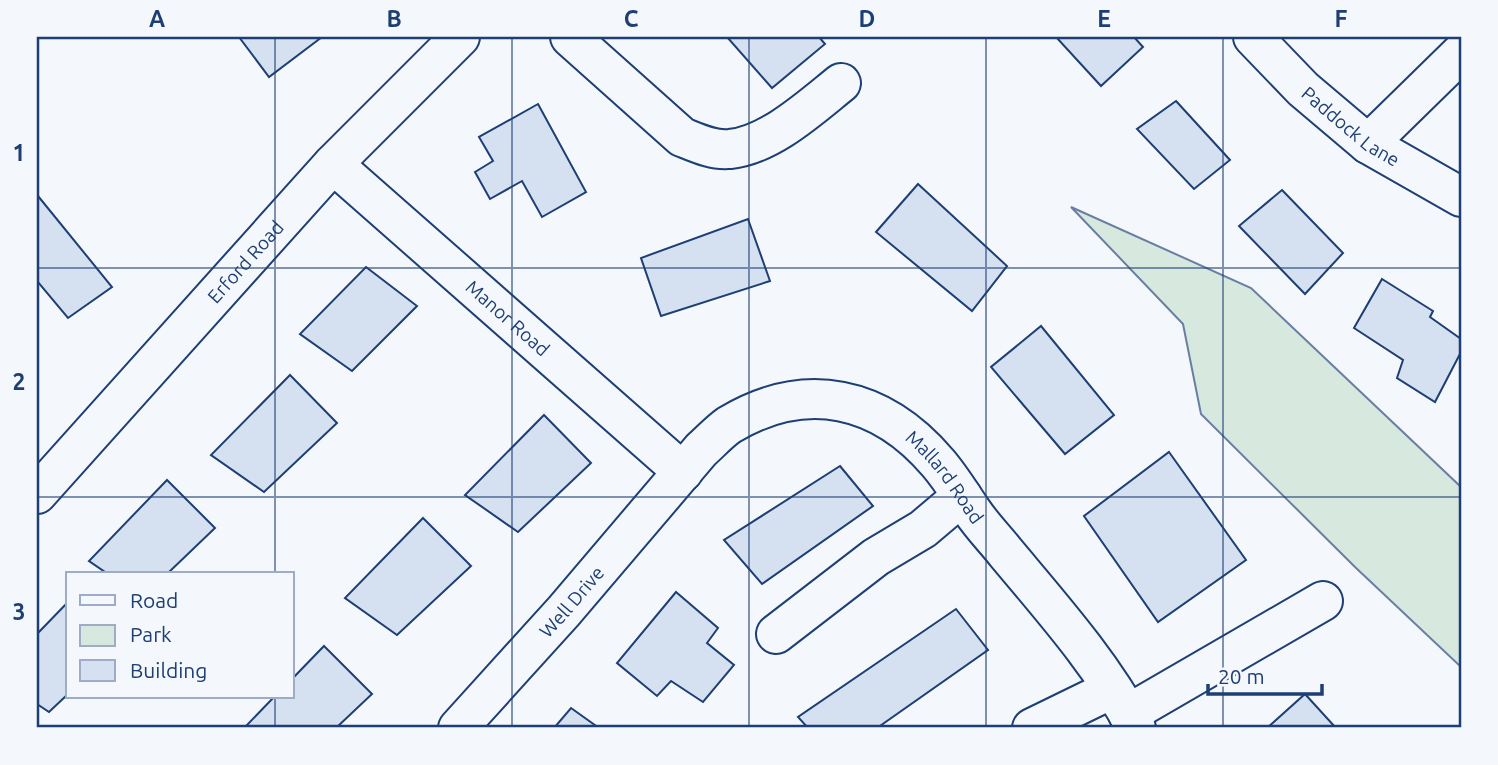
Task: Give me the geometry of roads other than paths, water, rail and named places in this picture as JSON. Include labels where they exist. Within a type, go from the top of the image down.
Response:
[{"type":"street","name":"Erford Road","points":[[37,494],[333,164],[460,37]]},
{"type":"street","points":[[570,37],[682,137],[705,146],[729,149],[758,141],[792,122],[841,83]]},
{"type":"street","name":"Paddock Lane","points":[[1253,37],[1303,89],[1368,144],[1461,197]]},
{"type":"street","points":[[1368,144],[1461,53]]},
{"type":"street","name":"Manor Road","points":[[333,164],[683,472]]},
{"type":"street","name":"Mallard Road","points":[[683,472],[701,450],[727,426],[761,410],[797,400],[820,398],[855,403],[879,414],[918,443],[939,463],[973,513],[1062,621],[1126,710]]},
{"type":"street","name":"Well Drive","points":[[458,728],[564,611],[683,472]]},
{"type":"street","points":[[776,634],[876,557],[923,529],[962,496]]},
{"type":"street","points":[[1032,728],[1126,710],[1323,601]]}]
